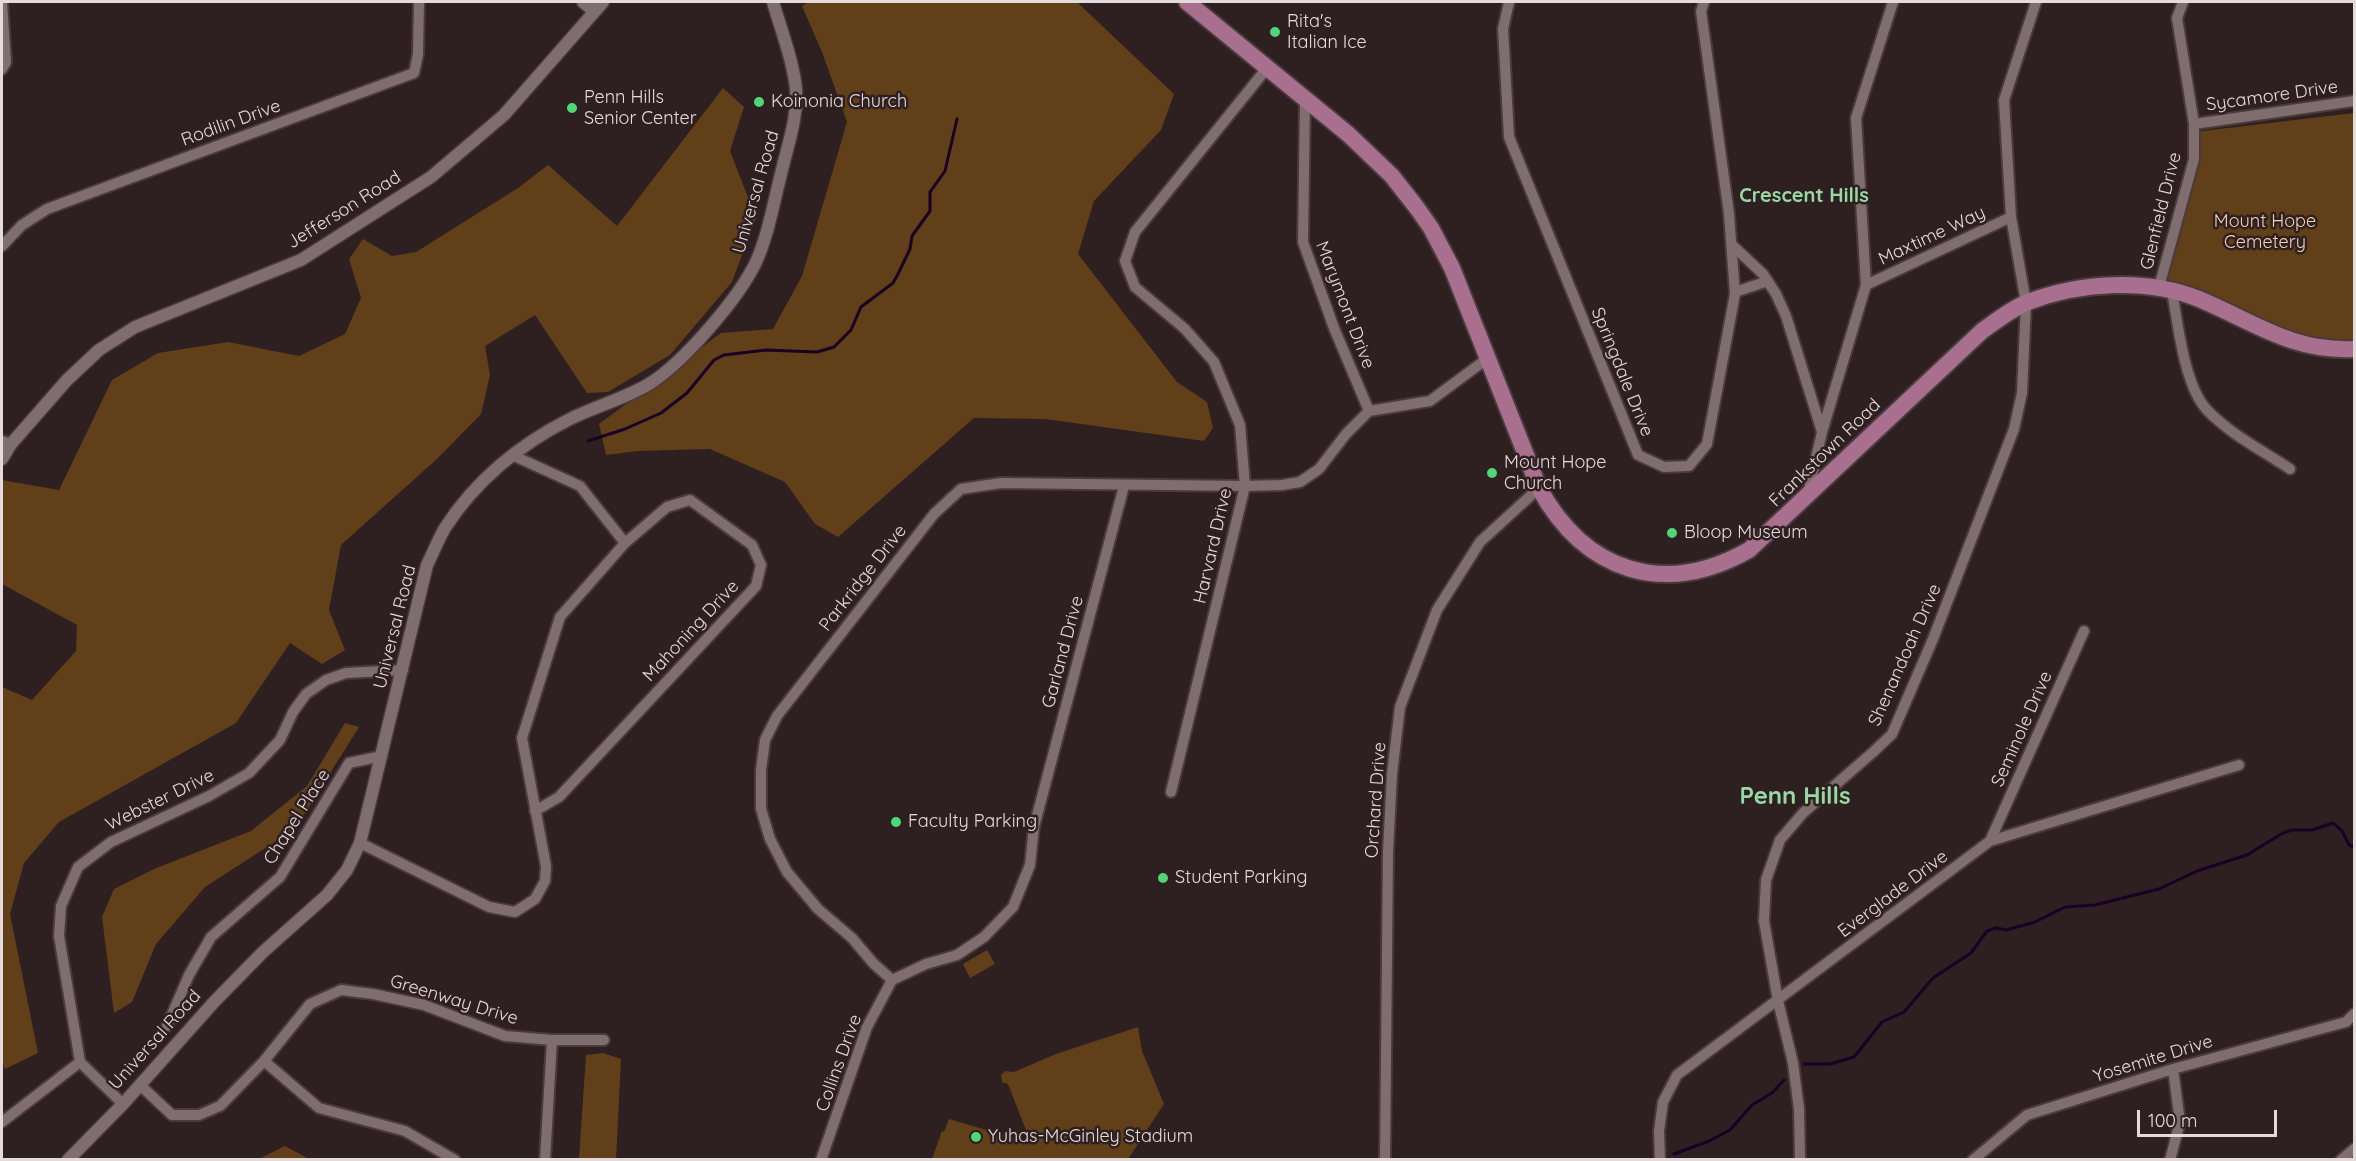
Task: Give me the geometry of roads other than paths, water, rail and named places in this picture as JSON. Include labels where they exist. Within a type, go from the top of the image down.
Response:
[{"type":"main road","name":"Frankstown Road","points":[[1187,2],[1372,155],[1418,208],[1452,268],[1539,488],[1558,519],[1581,543],[1606,560],[1630,569],[1676,574],[1707,569],[1749,550],[1982,332],[2026,303],[2043,297],[2122,285],[2166,289],[2200,300],[2301,345],[2341,350],[2355,349]]},
{"type":"street","points":[[2,2],[6,62],[2,69]]},
{"type":"street","name":"Rodilin Drive","points":[[2,246],[22,225],[47,209],[414,73],[418,54],[419,2]]},
{"type":"street","name":"Jefferson Road","points":[[2,459],[6,442],[99,350],[126,332],[301,260],[431,177],[504,115],[598,5],[583,2]]},
{"type":"street","name":"Universal Road","points":[[68,1160],[123,1104],[214,1002],[263,952],[327,895],[347,870],[360,843],[427,565],[444,531],[461,505],[484,480],[512,455],[536,438],[571,418],[629,394],[668,371],[736,295],[748,277],[757,260],[766,231],[795,109],[793,72],[773,2]]},
{"type":"street","name":"Springdale Drive","points":[[1509,2],[1503,30],[1509,137],[1638,455],[1664,467],[1689,466],[1707,444],[1735,292],[1729,214],[1701,11],[1704,2]]},
{"type":"street","points":[[1807,497],[1822,432],[1866,285],[1856,118],[1893,2]]},
{"type":"street","name":"Shenandoah Drive","points":[[1800,1160],[1799,1109],[1793,1063],[1778,1001],[1764,921],[1766,880],[1780,840],[1803,813],[1892,734],[1933,639],[2014,429],[2022,393],[2026,303],[2011,217],[2004,100],[2036,2]]},
{"type":"street","name":"Glenfield Drive","points":[[2166,289],[2194,159],[2194,124],[2177,18],[2183,2]]},
{"type":"street","name":"Harvard Drive","points":[[1171,792],[1245,486],[1240,425],[1214,362],[1185,329],[1135,287],[1125,261],[1135,232],[1267,68]]},
{"type":"street","name":"Marymont Drive","points":[[1305,99],[1303,242],[1334,328],[1369,411]]},
{"type":"street","name":"Sycamore Drive","points":[[2194,124],[2355,101]]},
{"type":"street","name":"Maxtime Way","points":[[1866,285],[2011,217]]},
{"type":"street","points":[[1731,244],[1768,281],[1776,294],[1786,316],[1822,432]]},
{"type":"street","points":[[1735,292],[1768,281]]},
{"type":"street","points":[[2166,289],[2184,358],[2197,395],[2206,409],[2290,469]]},
{"type":"street","points":[[1369,411],[1430,401],[1488,358]]},
{"type":"street","name":"Parkridge Drive","points":[[892,980],[873,963],[852,938],[819,909],[787,872],[770,839],[761,809],[761,770],[765,740],[777,716],[934,514],[961,489],[1001,483],[1245,486],[1300,482],[1319,469],[1346,434],[1369,411]]},
{"type":"street","points":[[360,843],[489,907],[515,912],[535,899],[545,881],[546,866],[522,738],[560,617],[625,543],[580,486],[512,455]]},
{"type":"street","name":"Garland Drive","points":[[892,980],[926,964],[957,955],[984,937],[1013,907],[1030,865],[1034,827],[1124,486]]},
{"type":"street","name":"Orchard Drive","points":[[1385,1160],[1388,851],[1392,774],[1401,707],[1437,610],[1480,542],[1539,488]]},
{"type":"street","name":"Mahoning Drive","points":[[535,811],[559,797],[756,586],[761,565],[752,544],[690,500],[668,507],[625,543]]},
{"type":"street","name":"Seminole Drive","points":[[1990,841],[2084,631]]},
{"type":"street","name":"Webster Drive","points":[[80,1062],[60,936],[61,906],[78,867],[111,842],[210,796],[249,773],[280,740],[293,712],[306,694],[326,680],[346,673],[403,670]]},
{"type":"street","name":"Chapel Place","points":[[167,1026],[189,975],[211,937],[280,877],[350,763],[382,756]]},
{"type":"street","name":"Everglade Drive","points":[[1660,1160],[1659,1131],[1663,1102],[1677,1075],[1990,841],[2238,765]]},
{"type":"street","name":"Collins Drive","points":[[821,1160],[867,1027],[892,980]]},
{"type":"street","name":"Greenway Drive","points":[[140,1085],[172,1115],[199,1115],[220,1106],[264,1060],[310,1005],[341,990],[424,1005],[505,1036],[552,1040],[604,1040]]},
{"type":"street","name":"Yosemite Drive","points":[[1973,1160],[2027,1115],[2173,1069],[2346,1022],[2355,1014]]},
{"type":"street","points":[[545,1160],[552,1040]]},
{"type":"street","points":[[264,1060],[319,1108],[405,1131],[455,1160]]},
{"type":"street","points":[[2,1122],[80,1062],[123,1104]]},
{"type":"street","points":[[2170,1160],[2180,1122],[2173,1069]]},
{"type":"street","points":[[2341,1160],[2355,1149]]},
{"type":"waterway","points":[[588,441],[625,429],[661,413],[687,393],[714,360],[724,355],[766,350],[817,352],[834,347],[851,330],[861,307],[893,283],[898,274],[910,249],[912,236],[930,211],[930,192],[945,171],[957,119]]},
{"type":"waterway","points":[[1804,1064],[1830,1064],[1854,1057],[1882,1022],[1904,1012],[1933,978],[1971,953],[1987,931],[1996,928],[2006,930],[2035,922],[2065,907],[2095,905],[2159,889],[2197,871],[2247,855],[2292,830],[2312,830],[2333,823],[2342,831],[2349,845],[2354,847]]},
{"type":"waterway","points":[[1674,1154],[1709,1141],[1730,1130],[1752,1105],[1772,1093],[1784,1080]]},
{"type":"place","name":"Rita's Italian Ice","points":[[1275,32]]},
{"type":"place","name":"Koinonia Church","points":[[759,102]]},
{"type":"place","name":"Penn Hills Senior Center","points":[[572,108]]},
{"type":"place","name":"Mount Hope Church","points":[[1492,473]]},
{"type":"place","name":"Bloop Museum","points":[[1672,533]]},
{"type":"place","name":"Faculty Parking","points":[[896,822]]},
{"type":"place","name":"Student Parking","points":[[1163,878]]},
{"type":"place","name":"Yuhas-McGinley Stadium","points":[[976,1137]]},
{"type":"district","name":"Crescent Hills","points":[[1804,196]]},
{"type":"district","name":"Penn Hills","points":[[1795,797]]},
{"type":"park label","name":"Mount Hope Cemetery","points":[[2265,232]]}]
